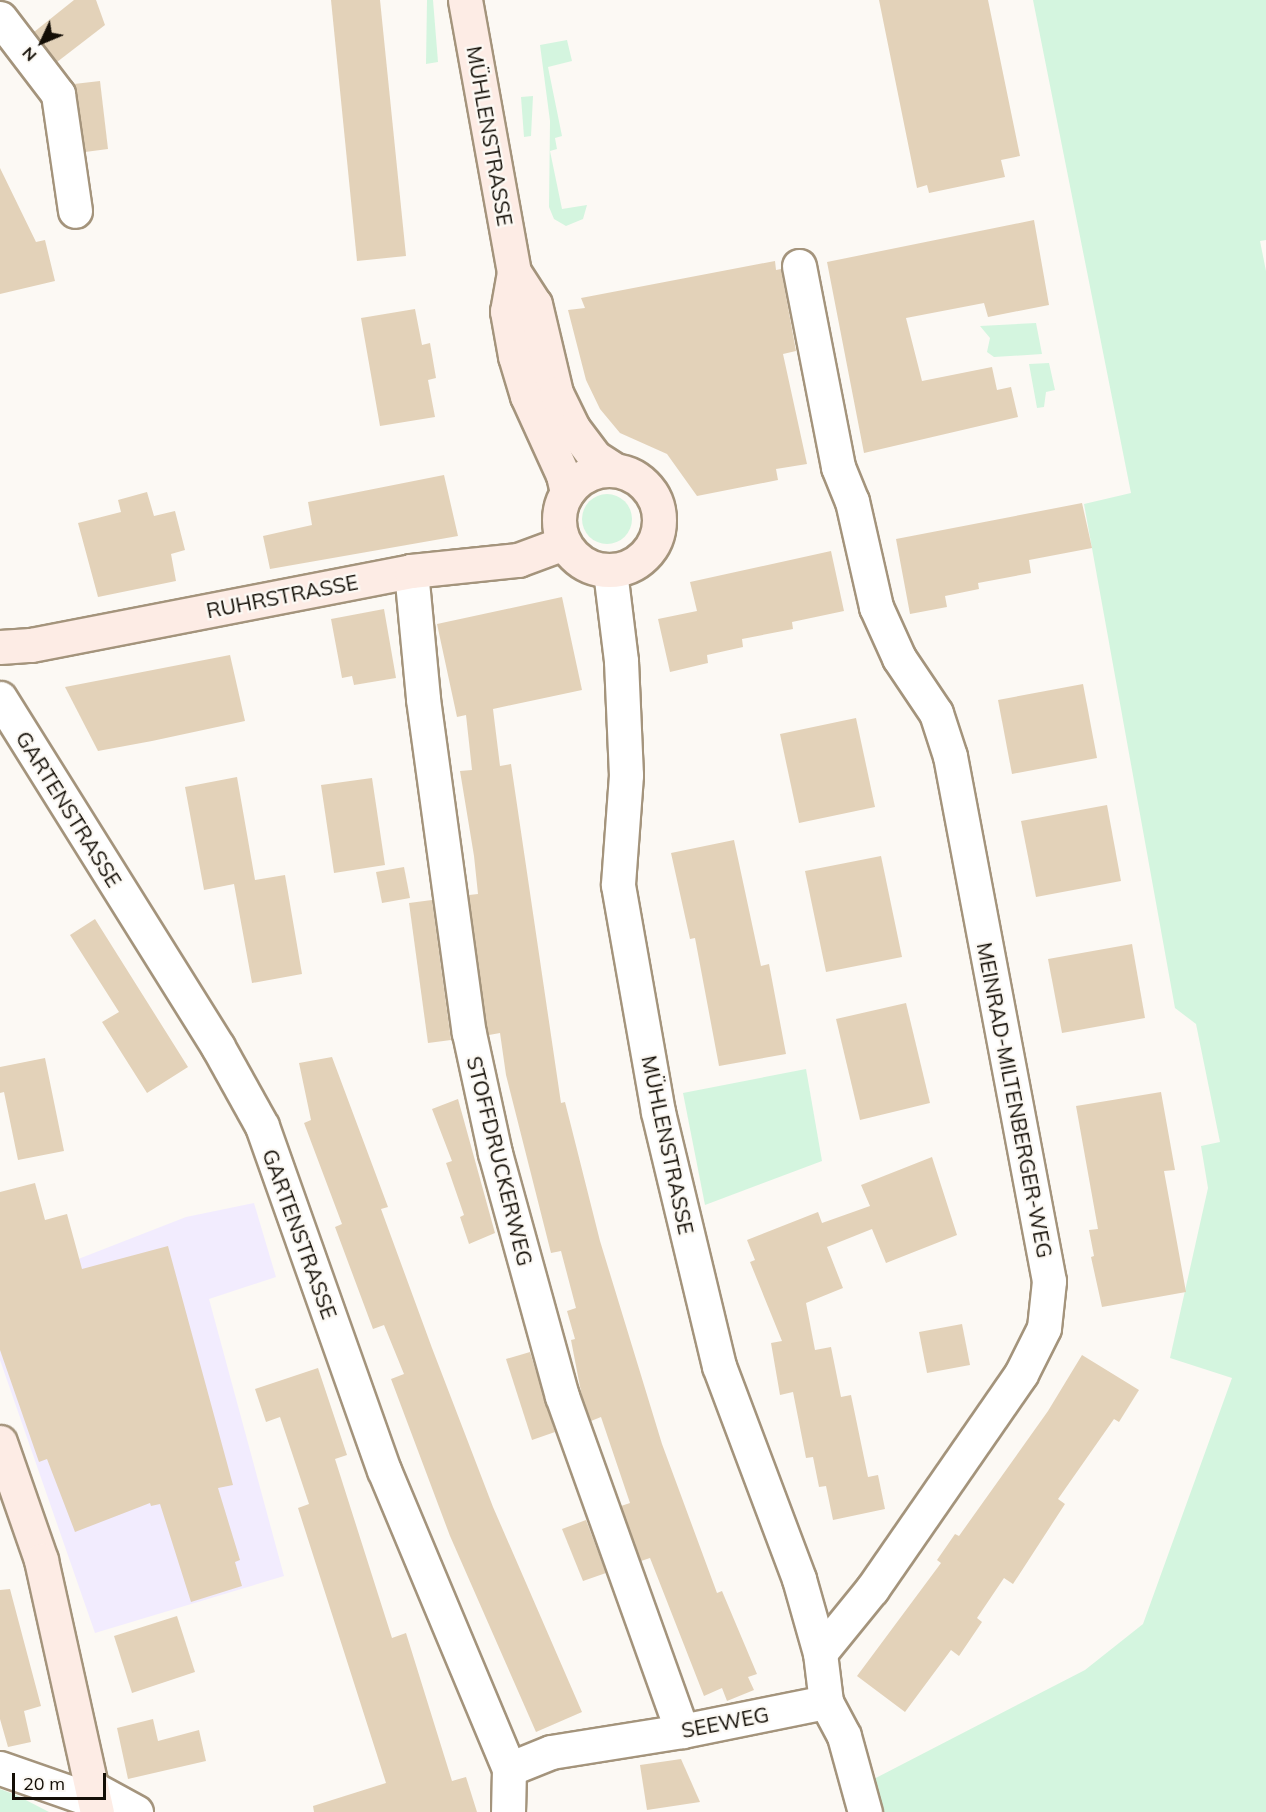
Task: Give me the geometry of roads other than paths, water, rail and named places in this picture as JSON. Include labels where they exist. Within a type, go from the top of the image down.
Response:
[{"type":"main road","name":"MÜHLENSTRASSE","points":[[465,0],[514,272],[507,311],[515,356],[527,396],[563,474],[567,493],[560,510],[564,543]]},
{"type":"main road","name":"MÜHLENSTRASSE","points":[[514,272],[535,304],[547,364],[569,419],[595,457],[646,488],[659,518],[657,534],[647,553],[637,562],[610,571]]},
{"type":"main road","points":[[567,493],[585,476],[615,470]]},
{"type":"main road","points":[[564,543],[584,563],[610,571]]},
{"type":"main road","name":"RUHRSTRASSE","points":[[0,647],[31,645],[411,571],[518,560],[564,543]]},
{"type":"main road","points":[[0,1442],[41,1560],[96,1801]]},
{"type":"street","points":[[0,18],[58,94],[75,211]]},
{"type":"street","name":"MEINRAD-MILTENBERGER-WEG","points":[[799,266],[838,467],[852,501],[886,634],[936,713],[950,756],[1049,1281],[1044,1328],[1021,1374],[873,1589],[820,1653]]},
{"type":"street","name":"STOFFDRUCKERWEG","points":[[411,571],[423,699],[469,1033],[495,1153],[562,1396],[682,1731]]},
{"type":"street","name":"MÜHLENSTRASSE","points":[[610,571],[621,661],[626,775],[618,885],[658,1112],[720,1366],[787,1544],[820,1653],[826,1702]]},
{"type":"street","name":"GARTENSTRASSE","points":[[0,698],[218,1047],[262,1126],[384,1470],[509,1769],[508,1812]]},
{"type":"street","points":[[826,1702],[844,1736],[865,1812]]},
{"type":"street","name":"SEEWEG","points":[[509,1769],[550,1752],[682,1731],[826,1702]]},
{"type":"street","points":[[0,1768],[96,1801],[136,1812]]}]
